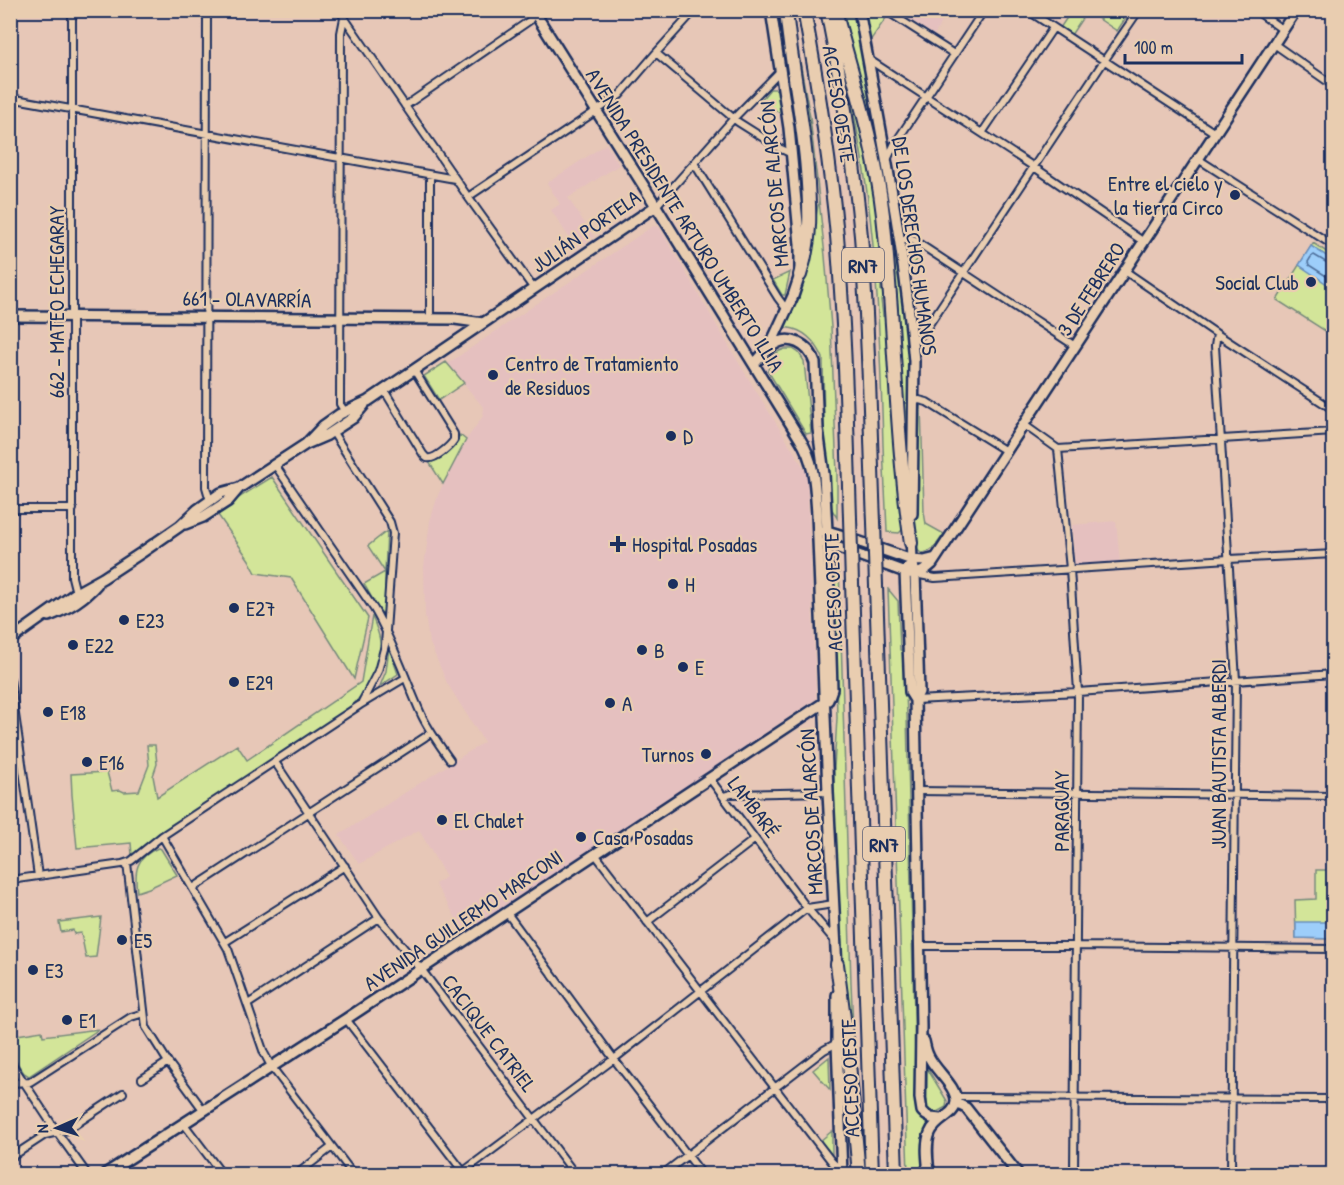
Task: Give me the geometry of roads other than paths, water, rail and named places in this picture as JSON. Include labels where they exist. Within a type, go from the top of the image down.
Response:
[{"type":"highway","points":[[786,10],[806,147],[811,212],[806,255],[800,275]]},
{"type":"highway","name":"ACCESO OESTE","points":[[804,10],[830,170],[842,299],[872,1174]]},
{"type":"highway","name":"ACCESO OESTE","points":[[827,10],[849,134],[865,293],[896,1174]]},
{"type":"highway","points":[[835,10],[868,133],[883,213],[904,499],[911,543]]},
{"type":"highway","points":[[837,964],[847,1041],[859,1174]]},
{"type":"main road","name":"MARCOS DE ALARCÓN","points":[[769,349],[800,275],[800,244],[792,154],[771,10]]},
{"type":"main road","name":"DE LOS DERECHOS HUMANOS","points":[[859,10],[900,240],[914,361],[910,692],[915,700],[918,791],[920,1104],[926,1115],[940,1119]]},
{"type":"main road","name":"3 DE FEBRERO","points":[[910,573],[927,568],[936,558],[1296,10]]},
{"type":"main road","name":"AVENIDA PRESIDENTE ARTURO UMBERTO ILLIA","points":[[535,12],[806,449]]},
{"type":"main road","name":"JULIÁN PORTELA","points":[[368,401],[656,206]]},
{"type":"main road","name":"661 - OLAVARRÍA","points":[[10,316],[455,319],[483,323]]},
{"type":"main road","name":"MARCOS DE ALARCÓN","points":[[754,364],[769,349],[781,342],[794,341],[807,348],[814,361],[818,429],[824,474],[821,534],[824,704],[837,964],[837,1042],[842,1173]]},
{"type":"main road","points":[[306,444],[323,426],[368,401]]},
{"type":"main road","points":[[10,640],[76,593],[141,554],[221,493],[239,488],[306,444],[327,435],[353,418],[368,401]]},
{"type":"main road","name":"MARCOS DE ALARCÓN","points":[[806,449],[814,476],[821,534],[827,544],[832,689]]},
{"type":"main road","points":[[180,526],[203,517],[228,501],[239,488]]},
{"type":"main road","points":[[821,534],[912,560],[924,561],[936,558]]},
{"type":"main road","points":[[827,544],[910,573]]},
{"type":"main road","points":[[39,620],[60,612],[83,598],[103,578]]},
{"type":"main road","name":"AVENIDA GUILLERMO MARCONI","points":[[105,1174],[507,914],[824,704],[832,689]]},
{"type":"main road","name":"DE LOS DERECHOS HUMANOS","points":[[921,1027],[928,1056],[956,1100]]},
{"type":"main road","points":[[928,1173],[928,1140],[940,1119],[951,1114],[956,1100]]},
{"type":"main road","points":[[956,1100],[966,1108],[1018,1174]]},
{"type":"street","name":"662 - MATEO ECHEGARAY","points":[[72,10],[72,577],[76,593]]},
{"type":"street","points":[[207,10],[206,487],[210,501]]},
{"type":"street","points":[[339,10],[534,289]]},
{"type":"street","points":[[468,197],[620,95],[694,10]]},
{"type":"street","points":[[885,10],[954,54]]},
{"type":"street","points":[[887,160],[894,145],[984,10]]},
{"type":"street","points":[[1028,10],[1215,134]]},
{"type":"street","points":[[1255,10],[1283,30]]},
{"type":"street","points":[[405,106],[529,21],[535,12]]},
{"type":"street","points":[[912,341],[926,329],[1136,12]]},
{"type":"street","points":[[344,18],[341,33],[340,404],[345,412]]},
{"type":"street","points":[[982,133],[1053,28]]},
{"type":"street","points":[[1274,44],[1334,86]]},
{"type":"street","points":[[656,53],[734,118],[792,154]]},
{"type":"street","points":[[868,59],[1144,242]]},
{"type":"street","name":"JULIÁN PORTELA","points":[[656,206],[780,70]]},
{"type":"street","points":[[10,99],[456,179]]},
{"type":"street","points":[[1198,159],[1334,246]]},
{"type":"street","points":[[694,163],[787,310]]},
{"type":"street","points":[[430,175],[430,319]]},
{"type":"street","points":[[900,240],[915,241],[1075,346]]},
{"type":"street","points":[[1125,271],[1334,410]]},
{"type":"street","name":"JUAN BAUTISTA ALBERDI","points":[[1217,334],[1215,346],[1236,680],[1230,1174]]},
{"type":"street","points":[[384,390],[423,454],[427,458],[432,458],[447,448],[454,440],[454,434],[414,370]]},
{"type":"street","points":[[914,402],[927,402],[1006,451]]},
{"type":"street","points":[[1023,424],[1058,449],[1334,432]]},
{"type":"street","points":[[333,431],[390,522],[393,533],[387,631],[382,660],[360,705]]},
{"type":"street","name":"PARAGUAY","points":[[1058,449],[1070,569],[1078,692],[1074,1174]]},
{"type":"street","points":[[275,465],[374,609],[387,631],[405,678],[431,732],[450,760]]},
{"type":"street","points":[[10,509],[73,509]]},
{"type":"street","points":[[910,573],[935,578],[1334,554]]},
{"type":"street","points":[[915,700],[1078,692],[1334,674]]},
{"type":"street","points":[[10,880],[127,863],[162,836],[360,705],[405,678]]},
{"type":"street","points":[[10,679],[38,876]]},
{"type":"street","points":[[193,888],[431,732]]},
{"type":"street","name":"CACIQUE CATRIEL","points":[[275,762],[379,918],[422,969],[575,1174]]},
{"type":"street","name":"LAMBARÉ","points":[[711,779],[807,908],[836,941]]},
{"type":"street","points":[[918,791],[1334,796]]},
{"type":"street","points":[[724,796],[828,792]]},
{"type":"street","points":[[162,836],[225,942],[264,1053],[271,1066],[353,1174]]},
{"type":"street","points":[[647,922],[755,839]]},
{"type":"street","points":[[595,854],[842,1173]]},
{"type":"street","points":[[127,863],[146,1027],[204,1111]]},
{"type":"street","points":[[225,942],[345,866]]},
{"type":"street","points":[[346,1019],[463,1174],[807,908],[834,904]]},
{"type":"street","points":[[507,914],[702,1174]]},
{"type":"street","points":[[248,1004],[379,918]]},
{"type":"street","points":[[920,946],[1334,949]]},
{"type":"street","points":[[10,1083],[25,1083],[34,1080],[131,1017],[144,1013]]},
{"type":"street","points":[[663,1174],[837,1042]]},
{"type":"street","points":[[10,1061],[87,1174]]},
{"type":"street","points":[[142,1079],[168,1062]]},
{"type":"street","points":[[10,1158],[45,1136],[67,1130],[123,1093]]},
{"type":"street","points":[[956,1100],[1074,1097],[1334,1099]]},
{"type":"street","points":[[184,1124],[222,1174]]},
{"type":"street","points":[[297,1174],[332,1147]]},
{"type":"water","points":[[1311,246],[1333,260],[1333,288],[1299,265]]},
{"type":"water","points":[[1296,922],[1333,922],[1333,939],[1296,938]]},
{"type":"place","name":"Entre el cielo y la tierra Circo","points":[[1235,195]]},
{"type":"place","name":"Social Club","points":[[1311,282]]},
{"type":"place","name":"Centro de Tratamiento de Residuos","points":[[493,375]]},
{"type":"place","name":"D","points":[[671,436]]},
{"type":"place","name":"Hospital Posadas","points":[[618,544]]},
{"type":"place","name":"H","points":[[673,584]]},
{"type":"place","name":"E27","points":[[234,608]]},
{"type":"place","name":"E23","points":[[124,620]]},
{"type":"place","name":"E22","points":[[73,645]]},
{"type":"place","name":"B","points":[[642,650]]},
{"type":"place","name":"E","points":[[683,667]]},
{"type":"place","name":"E29","points":[[234,682]]},
{"type":"place","name":"A","points":[[610,703]]},
{"type":"place","name":"E18","points":[[48,712]]},
{"type":"place","name":"Turnos","points":[[706,754]]},
{"type":"place","name":"E16","points":[[87,762]]},
{"type":"place","name":"El Chalet","points":[[442,820]]},
{"type":"place","name":"Casa Posadas","points":[[581,837]]},
{"type":"place","name":"E5","points":[[122,940]]},
{"type":"place","name":"E3","points":[[33,970]]},
{"type":"place","name":"E1","points":[[67,1020]]}]
